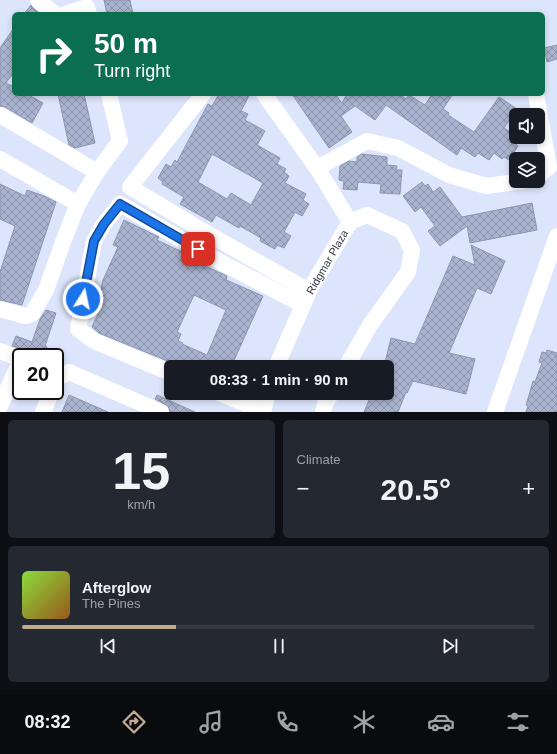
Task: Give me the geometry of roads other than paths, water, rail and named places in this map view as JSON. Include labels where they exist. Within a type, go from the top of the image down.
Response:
[{"type":"street","points":[[38,0],[53,12]]},
{"type":"street","points":[[71,12],[87,7],[88,12]]},
{"type":"street","points":[[0,309],[25,316],[32,314],[46,290],[62,242],[78,204],[97,172],[120,141],[109,96]]},
{"type":"street","points":[[201,96],[130,187],[203,231],[306,298]]},
{"type":"street","points":[[265,96],[317,168],[350,222]]},
{"type":"street","points":[[536,96],[549,167],[545,170]]},
{"type":"street","points":[[0,115],[97,172]]},
{"type":"street","points":[[317,168],[367,141],[398,148],[448,175],[486,186],[509,183]]},
{"type":"street","points":[[0,160],[78,204]]},
{"type":"street","points":[[164,370],[94,341],[78,329],[94,241],[104,224],[120,204],[224,264],[306,298]]},
{"type":"street","name":"Ridgmar Plaza","points":[[279,360],[306,298],[350,222],[367,215],[402,231],[412,250],[408,272],[370,325],[350,360]]},
{"type":"street","points":[[495,412],[557,236]]},
{"type":"street","points":[[0,352],[21,358],[0,406]]},
{"type":"street","points":[[64,375],[69,372],[161,412]]},
{"type":"street","points":[[43,412],[48,400]]},
{"type":"street","points":[[235,400],[263,412],[266,400]]},
{"type":"street","points":[[323,412],[328,400]]}]
